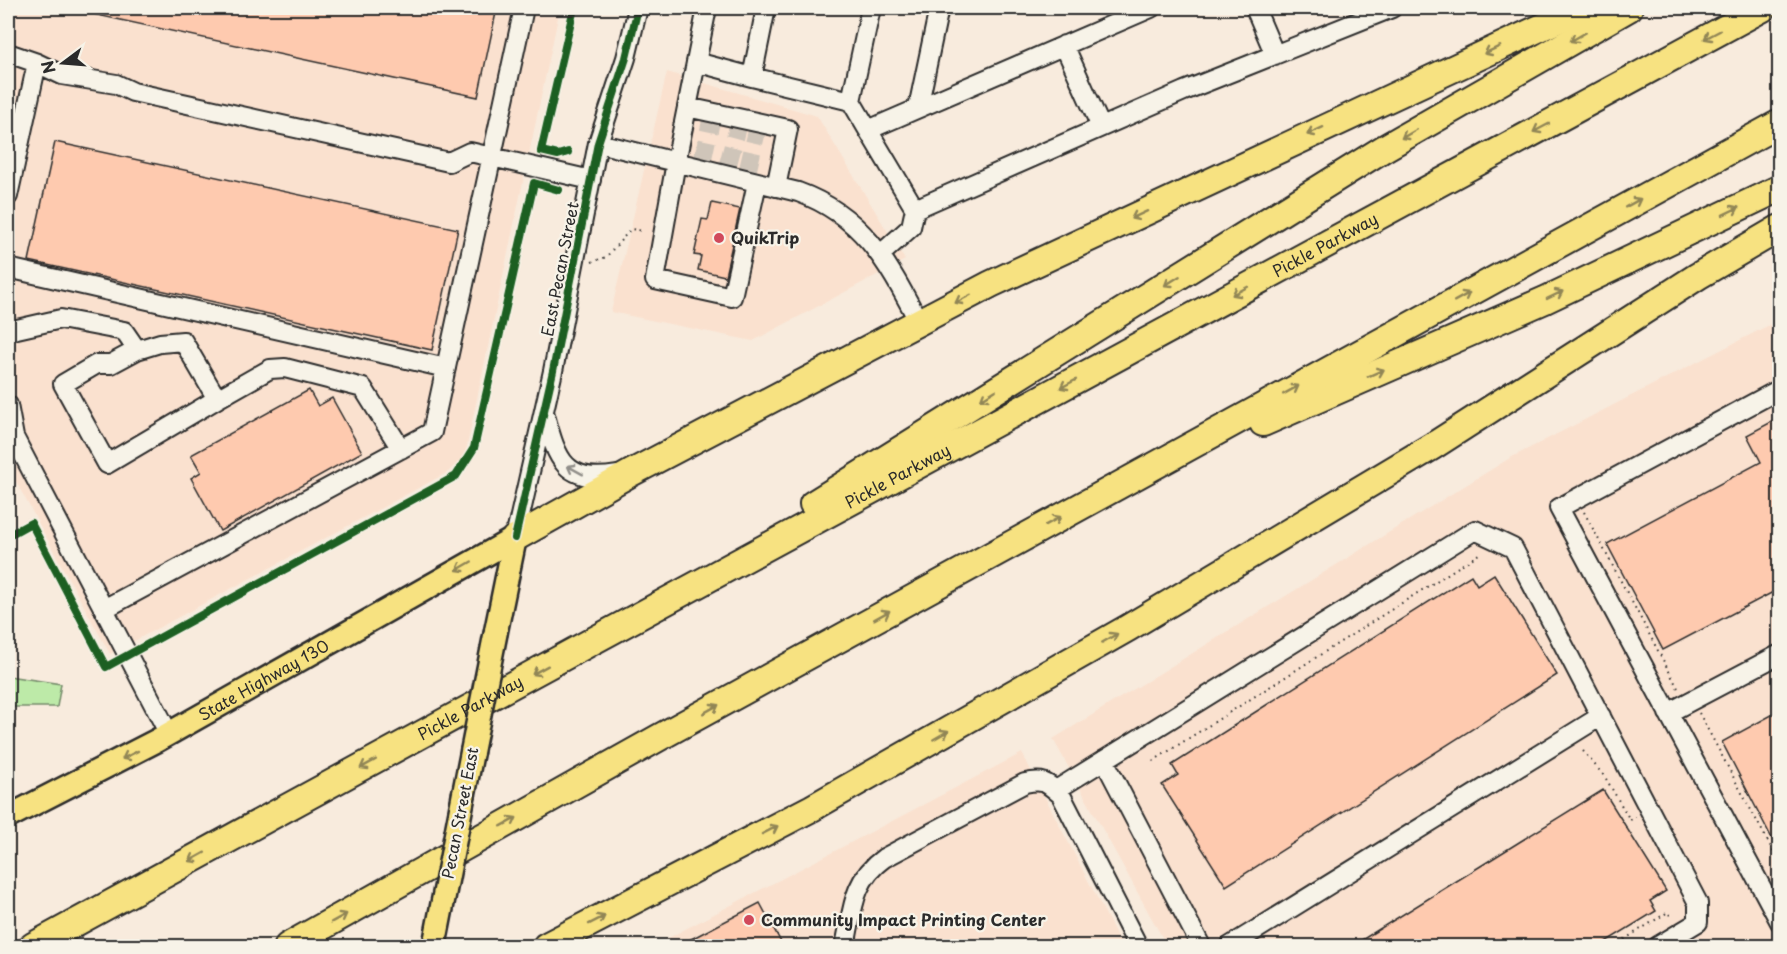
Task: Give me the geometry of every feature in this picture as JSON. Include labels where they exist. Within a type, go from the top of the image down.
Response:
[{"type":"highway","points":[[515,537],[631,473],[1002,279],[1583,8]]},
{"type":"highway","points":[[591,642],[1383,149],[1629,8]]},
{"type":"highway","name":"Pickle Parkway","points":[[33,946],[1763,8]]},
{"type":"highway","points":[[288,946],[660,737],[1779,123]]},
{"type":"highway","points":[[1111,489],[1545,300],[1779,188]]},
{"type":"highway","points":[[546,946],[812,808],[1128,628],[1433,446],[1698,276],[1779,228]]},
{"type":"main road","name":"Pecan Street East","points":[[434,944],[515,537]]},
{"type":"main road","name":"State Highway 130","points":[[8,817],[169,734],[515,537]]},
{"type":"street","points":[[104,609],[432,432],[524,8]]},
{"type":"street","name":"East Pecan Street","points":[[515,537],[544,411],[598,143],[626,58],[638,8]]},
{"type":"street","points":[[707,8],[655,280],[732,297],[750,177]]},
{"type":"street","points":[[752,77],[766,8]]},
{"type":"street","points":[[850,101],[871,8]]},
{"type":"street","points":[[918,108],[939,8]]},
{"type":"street","points":[[868,130],[1064,45],[1114,15],[1152,8]]},
{"type":"street","points":[[1255,8],[1275,55]]},
{"type":"street","points":[[915,208],[1275,55],[1392,8]]},
{"type":"street","points":[[1064,45],[1101,128]]},
{"type":"street","points":[[8,53],[62,75],[116,84],[133,93],[449,162],[470,152],[591,180]]},
{"type":"street","points":[[696,62],[850,101],[915,208],[911,227],[881,254]]},
{"type":"street","points":[[8,196],[37,63]]},
{"type":"street","points":[[687,107],[712,117],[739,123],[788,129],[776,187]]},
{"type":"street","points":[[598,143],[676,162],[702,163],[727,169],[817,199],[838,210],[881,254],[920,322]]},
{"type":"street","points":[[8,268],[446,368]]},
{"type":"street","points":[[8,331],[61,319],[124,331],[137,350]]},
{"type":"street","points":[[216,399],[183,341],[160,343],[137,350],[111,364],[97,364],[63,384],[106,464],[270,369],[285,368],[363,388],[401,449]]},
{"type":"street","points":[[1778,917],[1559,508],[1779,389]]},
{"type":"street","points":[[8,405],[14,437],[169,734]]},
{"type":"street","points":[[544,411],[554,449],[564,464],[577,474],[597,479],[631,473]]},
{"type":"street","points":[[1056,790],[1475,531],[1513,548],[1698,903],[1698,922],[1658,946]]},
{"type":"street","points":[[1668,712],[1779,654]]},
{"type":"street","points":[[1230,946],[1601,716]]},
{"type":"street","points":[[1104,760],[1200,946]]},
{"type":"street","points":[[845,946],[857,892],[871,867],[1025,783],[1044,781],[1061,795],[1138,946]]},
{"type":"path","points":[[592,262],[606,257],[631,229],[644,231]]},
{"type":"path","points":[[1582,508],[1680,692]]},
{"type":"path","points":[[1153,761],[1489,548]]},
{"type":"path","points":[[1697,709],[1779,864]]},
{"type":"path","points":[[1583,751],[1605,777],[1630,820],[1639,815]]},
{"type":"path","points":[[1614,946],[1668,912],[1672,920],[1680,916]]},
{"type":"shaded area","points":[[8,8],[560,8],[465,455],[448,472],[110,654],[8,467]]},
{"type":"shaded area","points":[[667,72],[817,116],[905,260],[753,341],[611,312]]},
{"type":"shaded area","points":[[1779,320],[1779,946],[1167,946],[1053,739],[1510,458]]},
{"type":"shaded area","points":[[1022,753],[1122,946],[653,946]]},
{"type":"green space","points":[[8,676],[61,684],[57,707],[8,707]]},
{"type":"building","points":[[89,8],[497,8],[478,97],[88,13]]},
{"type":"building","points":[[55,142],[458,229],[432,350],[29,261]]},
{"type":"building","name":"QuikTrip","points":[[712,203],[740,209],[725,276],[698,270],[701,256],[694,255],[702,219],[708,220]]},
{"type":"building","points":[[309,390],[318,406],[332,398],[362,452],[220,531],[191,478],[201,472],[191,455]]},
{"type":"building","points":[[1779,418],[1779,589],[1663,650],[1607,544],[1761,462],[1747,435]]},
{"type":"building","points":[[1494,574],[1557,675],[1226,886],[1162,785],[1178,775],[1172,765],[1471,575],[1477,585]]},
{"type":"building","points":[[1779,711],[1779,852],[1722,742]]},
{"type":"building","points":[[1603,790],[1666,891],[1650,901],[1656,911],[1599,946],[1352,946]]},
{"type":"building","name":"Community Impact Printing Center","points":[[760,903],[783,946],[677,946],[697,936]]},
{"type":"tunnel","points":[[703,158],[711,121]]},
{"type":"tunnel","points":[[728,164],[738,127]]},
{"type":"tunnel","points":[[748,169],[757,131]]},
{"type":"cycle path","points":[[568,152],[558,155],[541,151],[574,8]]},
{"type":"cycle path","points":[[515,538],[553,371],[598,143],[626,58],[638,8]]},
{"type":"cycle path","points":[[8,527],[11,534],[31,523],[106,667],[456,476],[474,448],[534,183],[559,190]]},
{"type":"place","name":"QuikTrip","points":[[719,238]]},
{"type":"place","name":"Community Impact Printing Center","points":[[749,920]]}]
